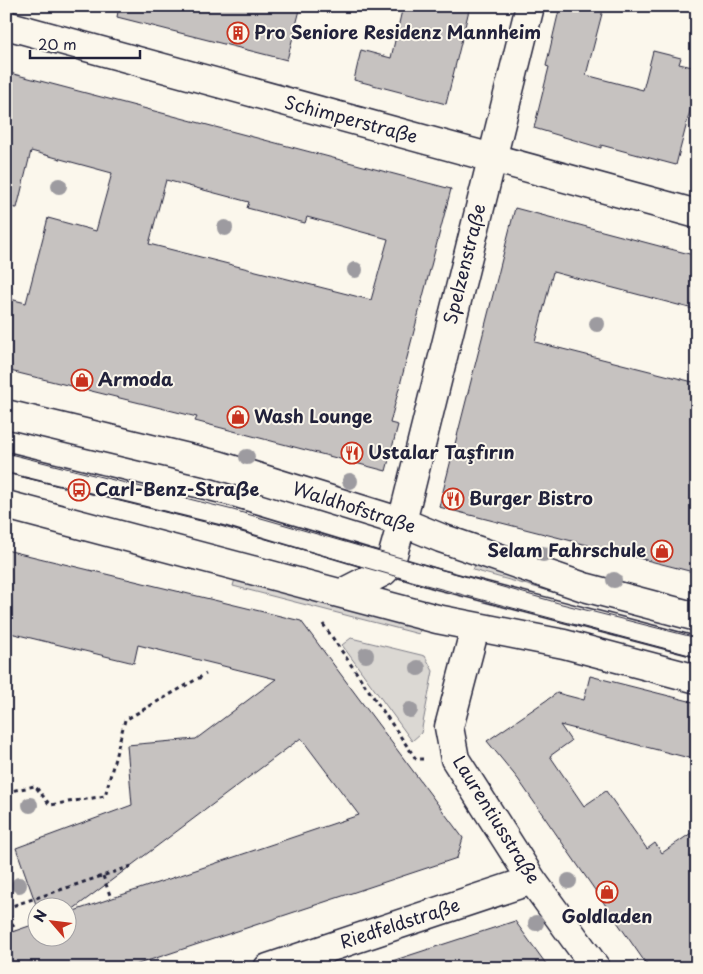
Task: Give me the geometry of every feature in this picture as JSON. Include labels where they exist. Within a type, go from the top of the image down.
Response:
[{"type":"street","name":"Spelzenstraße","points":[[390,565],[530,6]]},
{"type":"street","name":"Schimperstraße","points":[[6,25],[697,214]]},
{"type":"street","name":"Waldhofstraße","points":[[6,414],[218,465],[402,522],[441,538],[584,587],[697,617]]},
{"type":"street","points":[[6,505],[475,628],[564,644],[697,679]]},
{"type":"street","points":[[342,593],[383,572],[390,565]]},
{"type":"street","name":"Laurentiusstraße","points":[[475,628],[449,727],[455,759],[532,880],[596,968]]},
{"type":"street","name":"Riedfeldstraße","points":[[268,968],[532,880]]},
{"type":"lane","points":[[6,462],[227,516],[390,565],[697,647]]},
{"type":"path","points":[[318,617],[416,759],[455,759]]},
{"type":"path","points":[[6,792],[34,786],[50,805],[105,796],[126,720],[206,674]]},
{"type":"path","points":[[14,931],[7,908],[135,865]]},
{"type":"path","points":[[103,876],[110,898]]},
{"type":"shaded area","points":[[477,560],[559,591],[560,594],[473,570]]},
{"type":"shaded area","points":[[237,572],[422,623],[419,634],[233,586]]},
{"type":"shaded area","points":[[351,638],[425,656],[433,671],[421,733],[412,741],[342,645]]},
{"type":"building","name":"Pro Seniore Residenz Mannheim","points":[[119,6],[301,6],[287,60],[117,17]]},
{"type":"building","points":[[403,6],[470,6],[446,104],[354,80],[361,50],[391,58]]},
{"type":"building","points":[[560,6],[604,6],[586,75],[643,90],[653,51],[681,58],[679,64],[697,68],[697,84],[676,165],[601,145],[601,148],[534,128],[549,67],[546,66]]},
{"type":"building","points":[[6,72],[451,189],[390,423],[398,425],[386,471],[195,421],[197,417],[6,370],[6,298],[26,303],[48,218],[96,231],[112,173],[31,151],[17,208],[6,207]],"holes":[[[166,180],[249,202],[247,208],[305,223],[307,217],[388,239],[371,300],[149,244]]]},
{"type":"building","points":[[515,208],[697,256],[697,310],[553,272],[535,342],[697,383],[697,573],[439,507]]},
{"type":"building","points":[[6,550],[301,621],[463,838],[457,858],[126,968],[6,968],[6,934],[28,926],[28,946],[78,946],[78,910],[359,815],[301,738],[78,905],[78,896],[33,896],[16,848],[132,805],[127,745],[196,739],[276,679],[138,645],[134,663],[6,632]]},
{"type":"building","points":[[590,676],[697,703],[697,760],[560,725],[571,741],[550,756],[584,806],[606,791],[647,849],[655,843],[662,853],[697,829],[697,968],[649,968],[518,779],[487,741],[557,693],[584,700]]},
{"type":"building","points":[[515,921],[549,968],[390,968],[389,962]]},
{"type":"tram line","points":[[6,453],[233,510],[562,604],[697,638]]},
{"type":"tram line","points":[[6,473],[217,525],[426,585],[697,657]]},
{"type":"place","name":"Pro Seniore Residenz Mannheim","points":[[238,33]]},
{"type":"place","name":"Armoda","points":[[82,380]]},
{"type":"place","name":"Wash Lounge","points":[[238,417]]},
{"type":"place","name":"Ustalar Taşfırın","points":[[352,453]]},
{"type":"place","name":"Carl-Benz-Straße","points":[[79,490]]},
{"type":"place","name":"Burger Bistro","points":[[453,499]]},
{"type":"place","name":"Selam Fahrschule","points":[[662,551]]},
{"type":"place","name":"Goldladen","points":[[607,892]]}]
